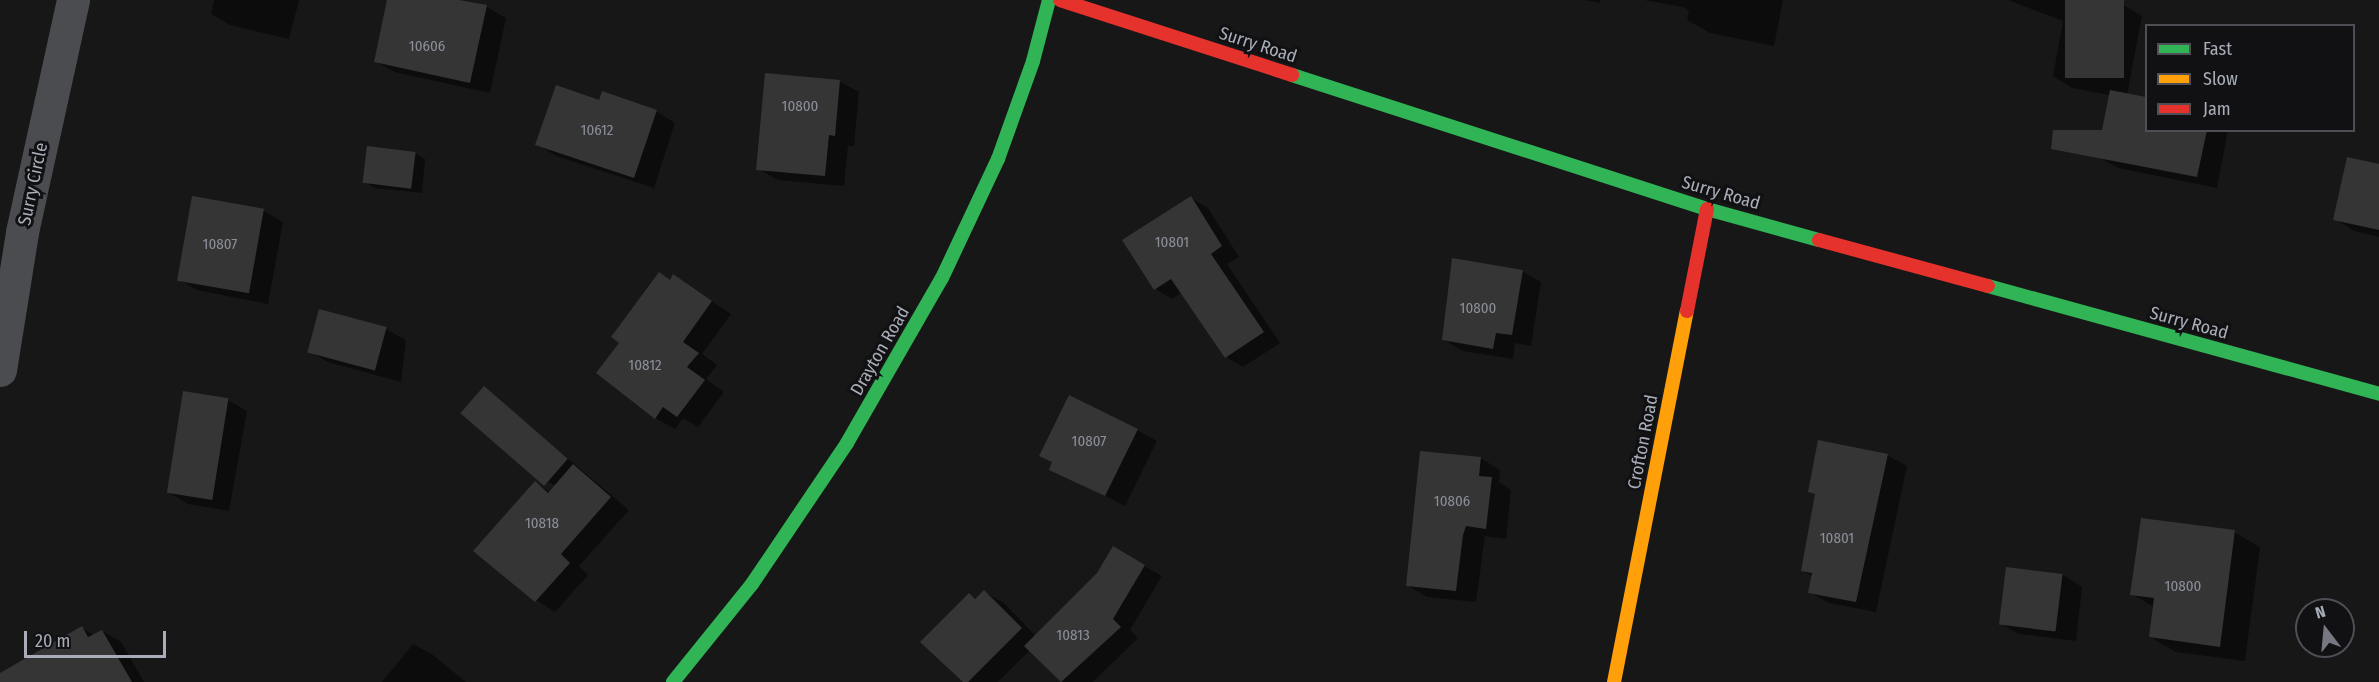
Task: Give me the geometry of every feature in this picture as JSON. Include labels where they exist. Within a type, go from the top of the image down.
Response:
[{"type":"street","name":"Surry Circle","points":[[0,370],[22,232],[74,0]]},
{"type":"street","name":"Drayton Road","points":[[673,682],[753,584],[828,471],[942,278],[998,159],[1033,61],[1049,0]]},
{"type":"street","name":"Surry Road","points":[[1060,0],[1707,209],[2379,394]]},
{"type":"street","name":"Crofton Road","points":[[1614,682],[1707,209]]},
{"type":"building","points":[[387,0],[459,0],[487,5],[470,83],[374,62]]},
{"type":"building","points":[[2065,0],[2124,0],[2124,78],[2065,78]]},
{"type":"building","points":[[765,73],[840,80],[835,136],[829,135],[825,176],[756,170]]},
{"type":"building","points":[[556,85],[599,100],[602,91],[657,110],[634,178],[535,145]]},
{"type":"building","points":[[2110,90],[2145,97],[2145,132],[2207,132],[2197,177],[2051,149],[2053,130],[2102,130]]},
{"type":"building","points":[[367,146],[416,152],[411,189],[362,183]]},
{"type":"building","points":[[2347,157],[2379,164],[2379,230],[2333,220]]},
{"type":"building","points":[[192,196],[264,209],[249,293],[177,281]]},
{"type":"building","points":[[1191,196],[1222,246],[1211,254],[1264,332],[1225,358],[1171,279],[1154,290],[1122,240]]},
{"type":"building","points":[[1452,258],[1523,270],[1512,335],[1496,333],[1493,349],[1442,340]]},
{"type":"building","points":[[659,272],[670,280],[673,274],[712,301],[683,342],[699,353],[687,367],[705,380],[677,417],[663,407],[655,419],[596,373],[619,343],[611,337]]},
{"type":"building","points":[[319,309],[387,327],[375,371],[307,352]]},
{"type":"building","points":[[484,386],[568,459],[544,486],[460,413]]},
{"type":"building","points":[[183,391],[228,398],[212,500],[167,493]]},
{"type":"building","points":[[1069,395],[1138,429],[1105,496],[1049,470],[1052,462],[1039,456]]},
{"type":"building","points":[[1818,440],[1888,454],[1856,602],[1808,593],[1812,573],[1801,571],[1815,494],[1808,492]]},
{"type":"building","points":[[1420,451],[1481,457],[1479,476],[1492,477],[1486,529],[1466,526],[1463,535],[1456,591],[1406,586]]},
{"type":"building","points":[[573,464],[611,497],[561,554],[570,563],[535,602],[473,551],[535,481],[548,493]]},
{"type":"building","points":[[2141,518],[2235,530],[2220,647],[2149,637],[2154,598],[2130,595]]},
{"type":"building","points":[[1113,546],[1145,565],[1113,619],[1121,627],[1061,682],[1024,646],[1097,573]]},
{"type":"building","points":[[2006,567],[2063,574],[2056,632],[1999,625]]},
{"type":"building","points":[[984,590],[1022,628],[968,682],[963,682],[920,642],[969,593],[975,599]]},
{"type":"building","points":[[82,626],[88,637],[102,630],[132,682],[0,682],[0,673]]},
{"type":"traffic: fast","points":[[673,682],[752,584],[847,443],[942,278],[998,159],[1033,61],[1049,0]]},
{"type":"traffic: fast","points":[[1292,75],[1707,209],[1819,240]]},
{"type":"traffic: fast","points":[[1988,286],[2379,394]]},
{"type":"traffic: slow","points":[[1614,682],[1687,311]]},
{"type":"traffic: jam","points":[[1060,0],[1292,75]]},
{"type":"traffic: jam","points":[[1687,311],[1707,209]]},
{"type":"traffic: jam","points":[[1819,240],[1988,286]]}]
